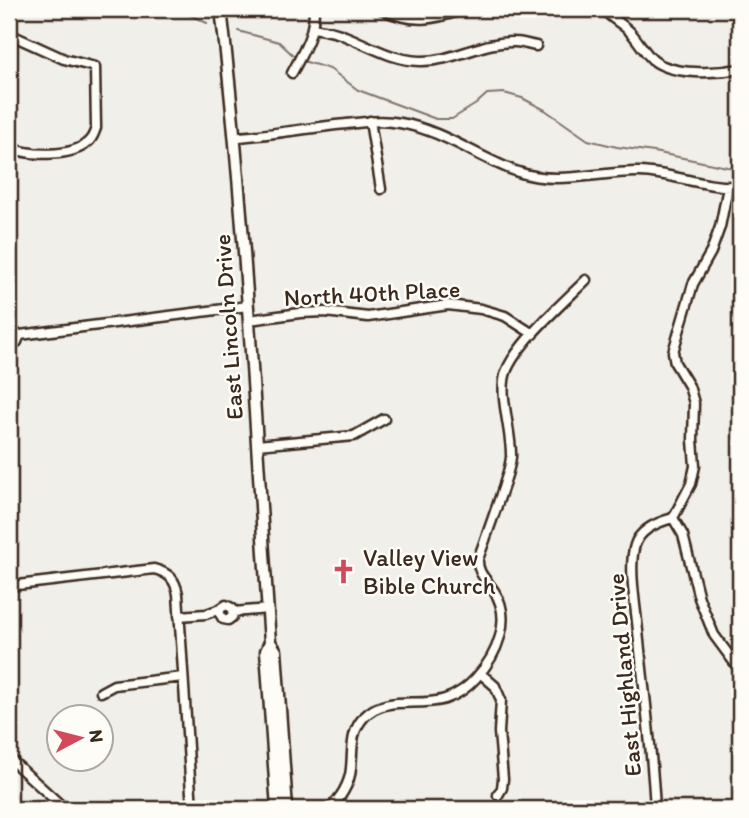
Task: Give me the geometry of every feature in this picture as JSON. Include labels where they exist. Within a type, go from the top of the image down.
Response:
[{"type":"main road","name":"East Lincoln Drive","points":[[221,9],[236,137],[249,320],[270,642],[266,651],[277,809]]},
{"type":"main road","name":"East Lincoln Drive","points":[[270,642],[276,651],[286,809]]},
{"type":"street","points":[[254,9],[269,9]]},
{"type":"street","points":[[294,70],[313,28],[314,9]]},
{"type":"street","points":[[381,9],[400,17],[421,20],[465,9]]},
{"type":"street","points":[[603,9],[633,35],[659,64],[687,71],[740,69]]},
{"type":"street","points":[[313,28],[342,34],[380,52],[405,60],[436,60],[505,43],[517,42],[536,46]]},
{"type":"street","points":[[9,34],[64,59],[95,67],[96,128],[87,144],[77,149],[28,154],[9,146]]},
{"type":"street","points":[[370,121],[381,189]]},
{"type":"street","points":[[236,137],[370,121],[399,122],[453,141],[519,172],[539,177],[569,178],[640,172],[703,184],[740,186]]},
{"type":"street","points":[[728,187],[720,228],[693,284],[673,352],[675,363],[689,386],[695,403],[695,466],[691,484],[673,518],[683,535],[699,598],[714,635],[740,670]]},
{"type":"street","points":[[9,253],[9,263]]},
{"type":"street","points":[[329,809],[349,779],[354,732],[361,720],[370,712],[389,703],[435,701],[458,694],[480,673],[495,650],[503,626],[503,613],[499,601],[477,567],[510,461],[511,444],[503,388],[505,375],[516,354],[533,334],[586,280]]},
{"type":"street","points":[[9,302],[10,329],[18,331],[20,335],[17,342],[9,342]]},
{"type":"street","name":"North 40th Place","points":[[249,320],[326,312],[368,317],[448,305],[481,309],[505,316],[533,334]]},
{"type":"street","name":"North 40th Place","points":[[20,335],[248,306]]},
{"type":"street","points":[[257,445],[354,436],[384,419]]},
{"type":"street","name":"East Highland Drive","points":[[655,809],[634,598],[633,554],[642,533],[659,522],[673,518]]},
{"type":"street","points":[[9,586],[144,569],[154,569],[172,578],[176,585],[180,616],[192,809]]},
{"type":"street","points":[[180,616],[221,613],[224,606],[229,605],[234,612],[268,609]]},
{"type":"street","points":[[480,673],[495,686],[501,700],[499,732],[503,779],[498,795]]},
{"type":"street","points":[[101,692],[114,685],[183,677]]},
{"type":"street","points":[[9,758],[65,809]]},
{"type":"waterway","points":[[177,9],[207,23]]},
{"type":"waterway","points":[[238,31],[279,42],[295,57]]},
{"type":"waterway","points":[[303,61],[330,69],[358,90],[436,119],[452,119],[487,94],[504,93],[522,98],[545,110],[588,140],[740,168]]},
{"type":"place","name":"Valley View Bible Church","points":[[343,571]]}]
